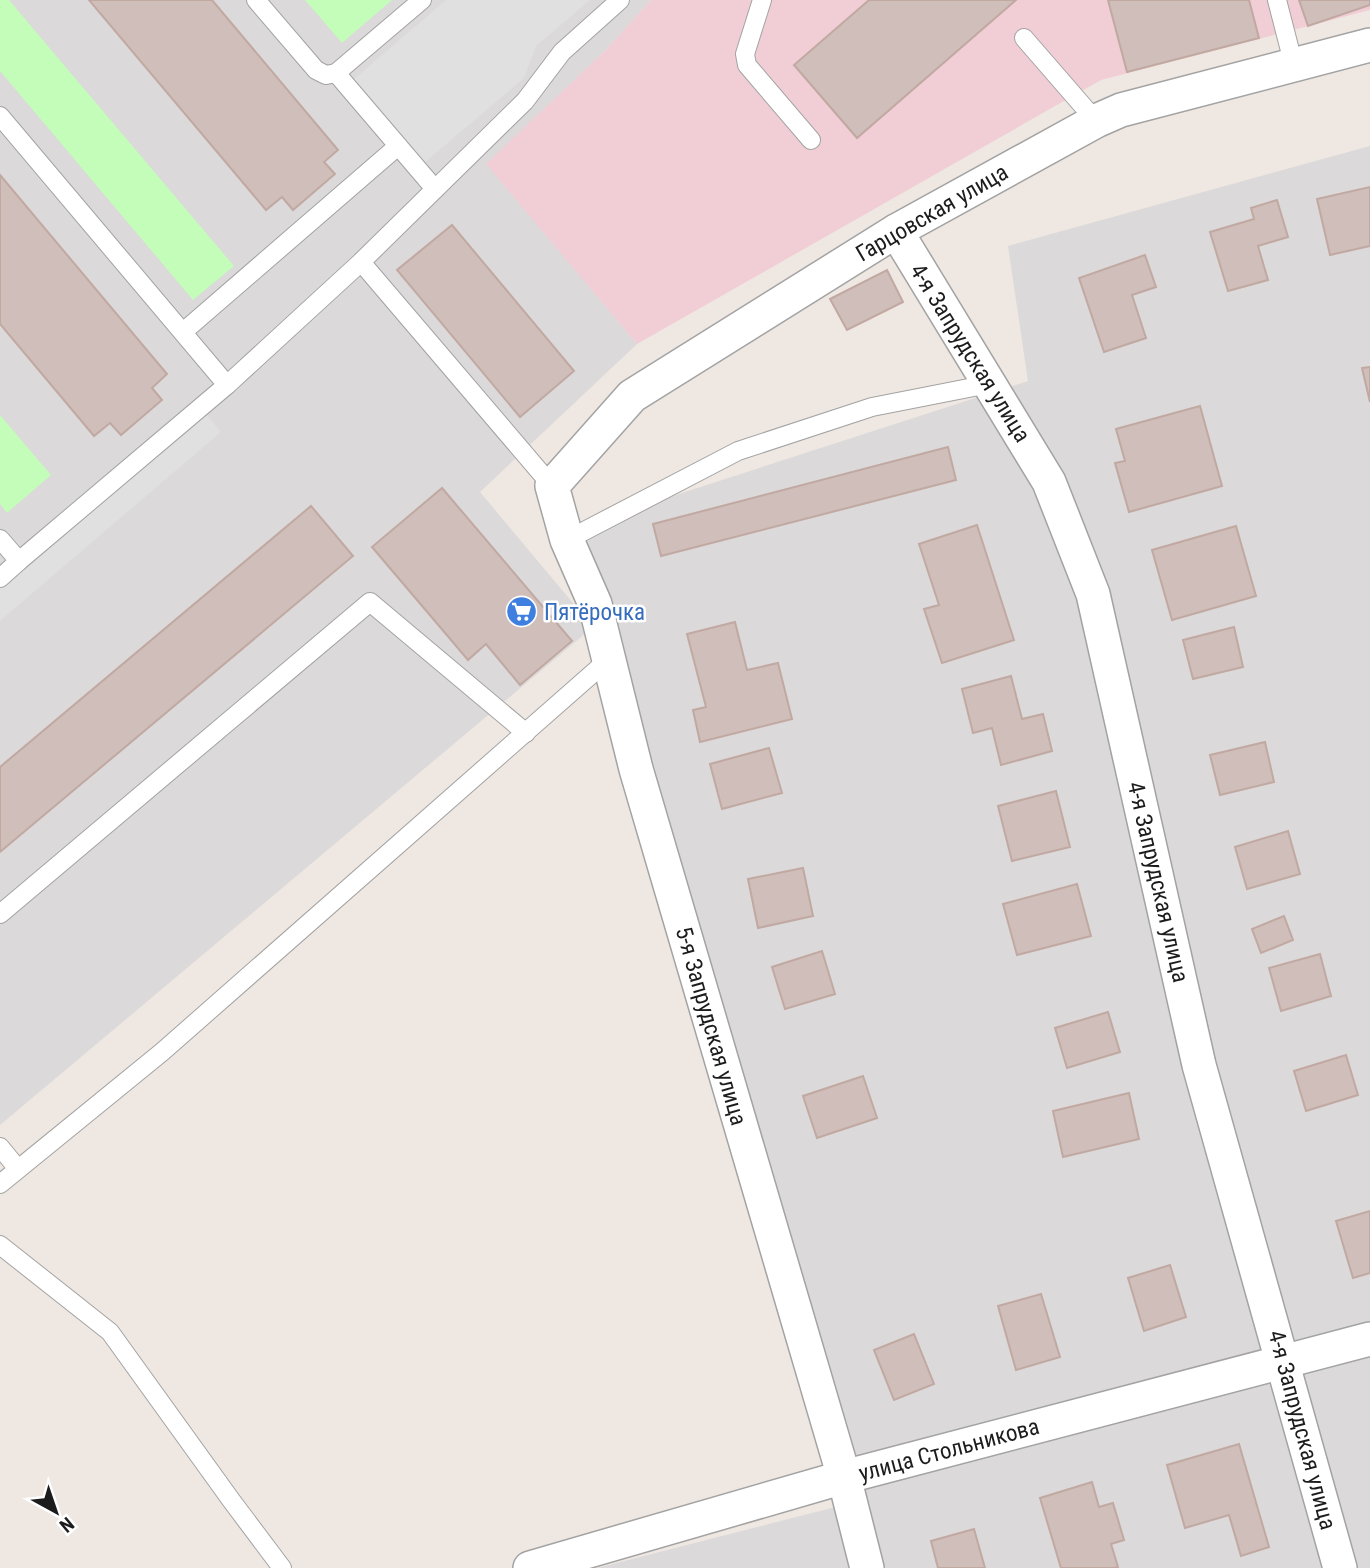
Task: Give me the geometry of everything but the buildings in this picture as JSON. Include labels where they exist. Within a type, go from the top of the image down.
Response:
[{"type":"street","name":"Гарцовская улица","points":[[552,486],[632,396],[896,231],[1096,121],[1121,110],[1370,45]]},
{"type":"street","name":"4-я Запрудская улица","points":[[896,231],[1049,482],[1093,594],[1199,1065],[1340,1568]]},
{"type":"street","name":"5-я Запрудская улица","points":[[552,486],[567,540],[595,604],[636,769],[844,1477],[867,1568]]},
{"type":"street","name":"улица Стольникова","points":[[530,1568],[844,1477],[1370,1339]]},
{"type":"lane","points":[[256,0],[316,70],[326,75],[336,73],[422,0]]},
{"type":"lane","points":[[0,578],[227,385],[361,262],[525,101],[562,52],[620,0]]},
{"type":"lane","points":[[762,0],[745,54],[747,65],[811,140]]},
{"type":"lane","points":[[1277,0],[1294,66]]},
{"type":"lane","points":[[1024,38],[1096,121]]},
{"type":"lane","points":[[336,73],[435,190]]},
{"type":"lane","points":[[0,116],[227,385]]},
{"type":"lane","points":[[183,332],[398,146]]},
{"type":"lane","points":[[361,262],[552,486]]},
{"type":"lane","points":[[567,540],[738,451],[872,407],[989,384]]},
{"type":"lane","points":[[0,539],[19,561]]},
{"type":"lane","points":[[0,914],[370,602],[526,733]]},
{"type":"lane","points":[[0,1184],[162,1052],[609,659]]},
{"type":"lane","points":[[0,1147],[18,1169]]},
{"type":"lane","points":[[0,1245],[110,1332],[282,1568]]},
{"type":"shaded area","points":[[0,0],[651,0],[606,50],[487,164],[637,344],[480,492],[593,627],[0,1125]]},
{"type":"shaded area","points":[[446,0],[590,0],[536,46],[524,78],[424,163],[353,80]]},
{"type":"shaded area","points":[[651,0],[1370,0],[1370,10],[1101,80],[637,344],[486,164],[606,50]]},
{"type":"shaded area","points":[[1370,146],[1370,1568],[597,1568],[859,1501],[583,525],[1028,381],[1008,246]]},
{"type":"shaded area","points":[[203,410],[221,432],[0,621],[0,584]]},
{"type":"green space","points":[[0,0],[9,0],[234,266],[193,300],[0,71]]},
{"type":"green space","points":[[305,0],[392,0],[342,43]]},
{"type":"green space","points":[[0,415],[51,475],[7,513],[0,504]]},
{"type":"place","name":"Пятёрочка","points":[[521,612]]}]
